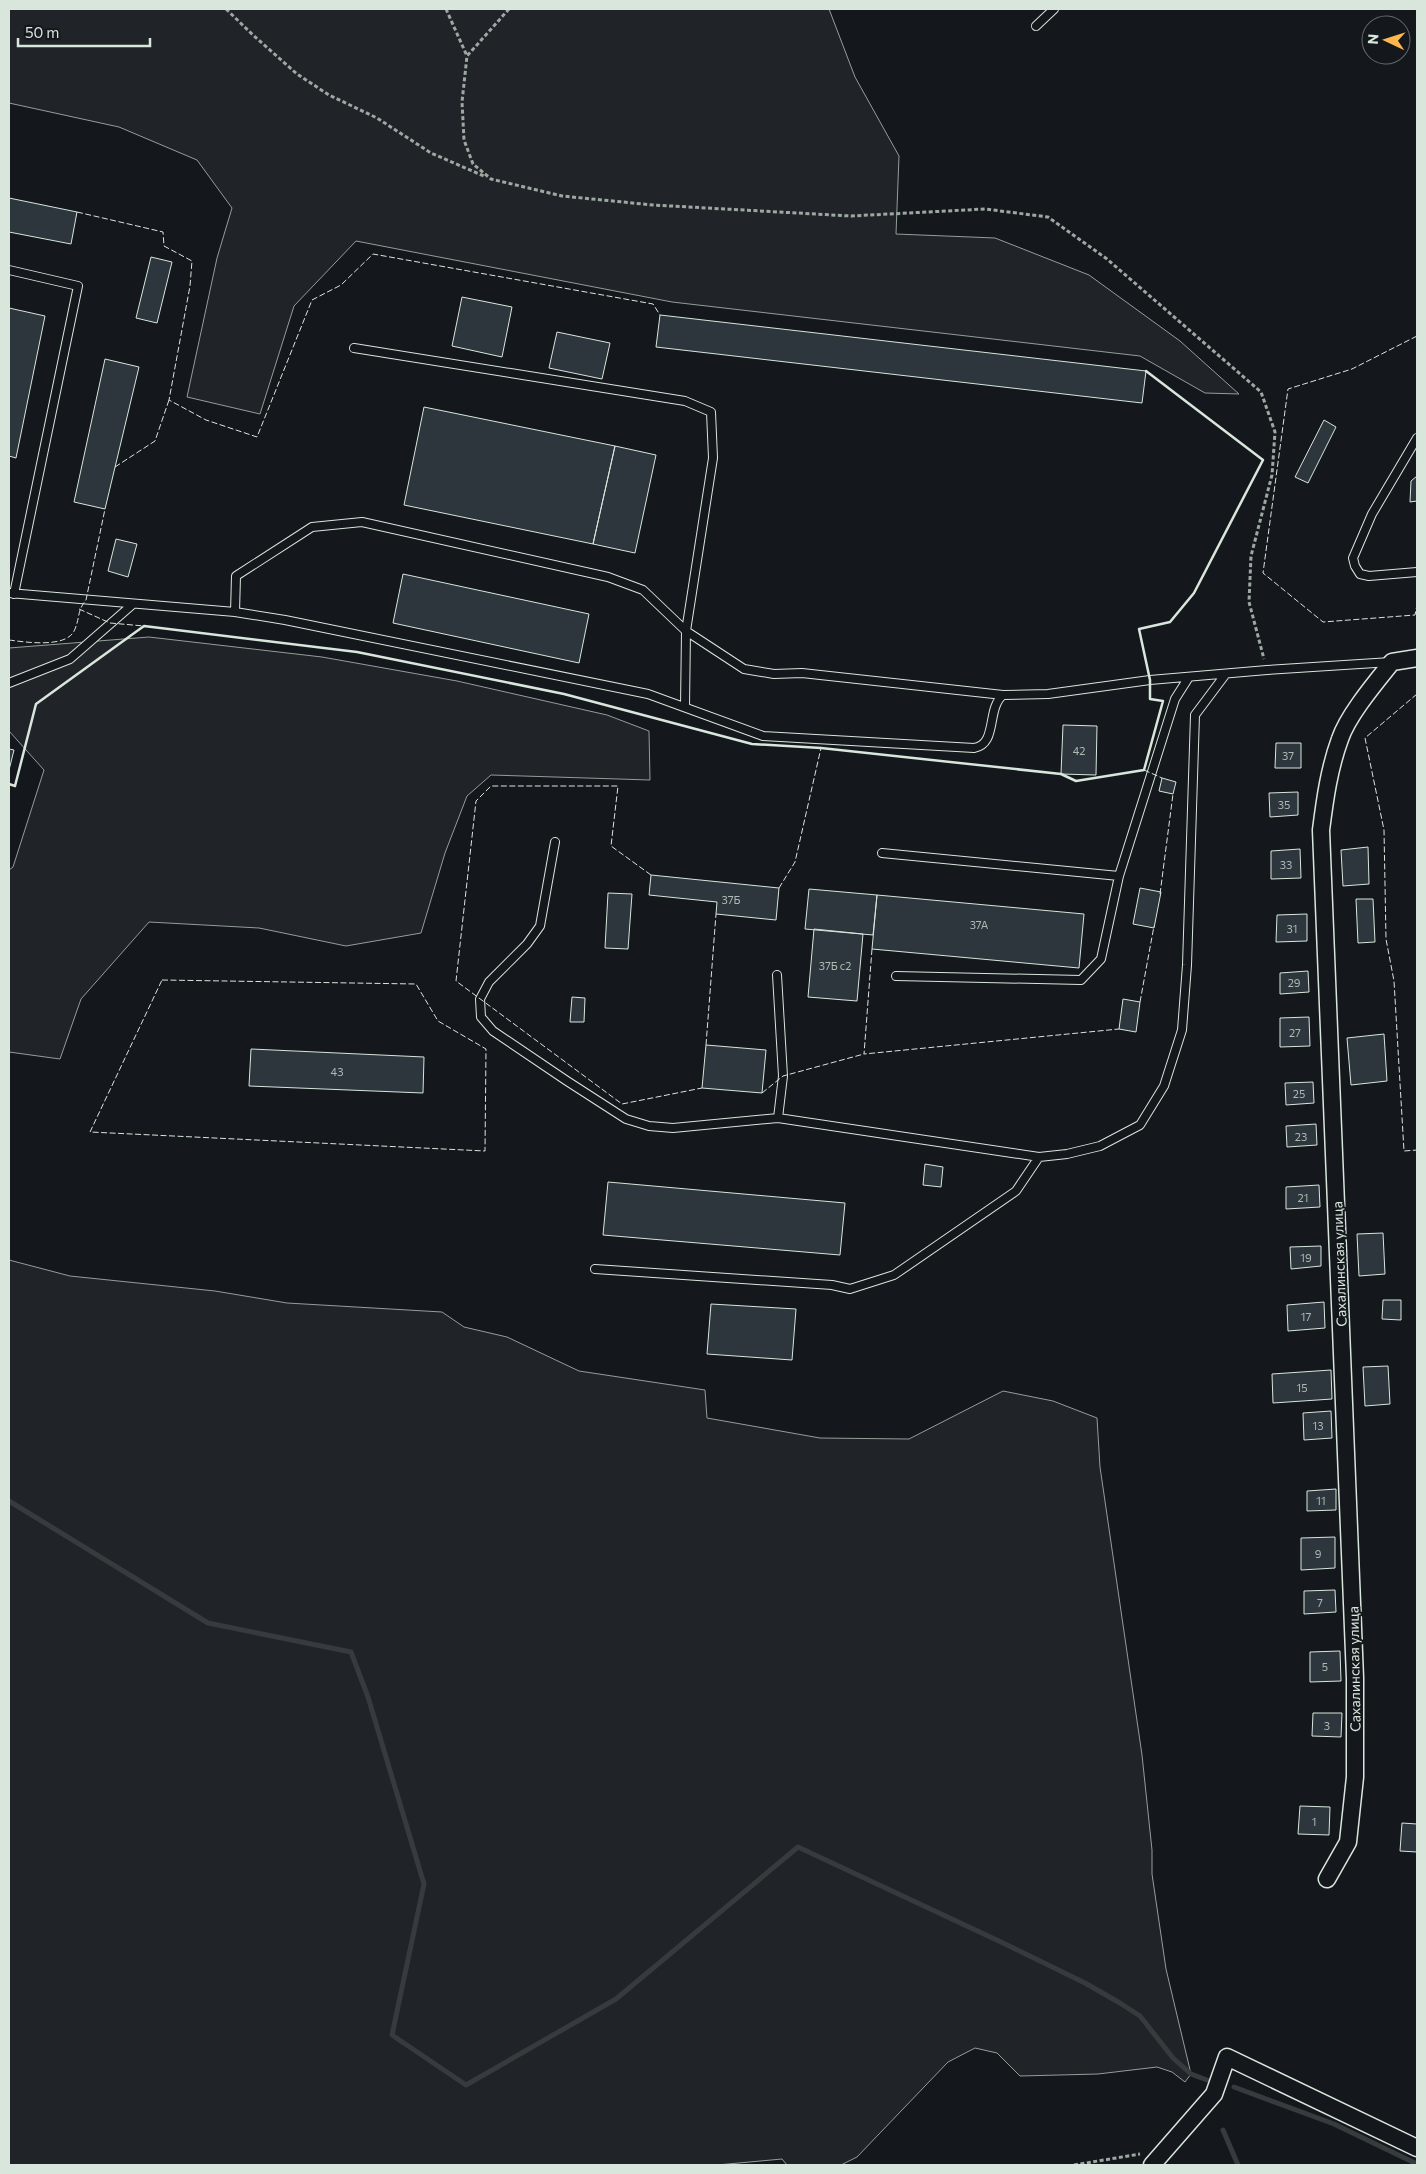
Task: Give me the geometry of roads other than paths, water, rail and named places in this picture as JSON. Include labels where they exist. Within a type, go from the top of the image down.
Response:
[{"type":"street","points":[[1392,662],[1417,658]]},
{"type":"street","name":"Сахалинская улица","points":[[1327,1879],[1348,1842],[1355,1777],[1355,1678],[1321,830],[1327,784],[1340,737],[1369,690],[1392,662]]},
{"type":"street","points":[[1152,2165],[1168,2149],[1214,2094],[1227,2057],[1417,2148]]},
{"type":"lane","points":[[1036,26],[1054,9]]},
{"type":"lane","points":[[9,270],[78,286],[12,593],[235,612],[285,620],[648,694],[763,736],[981,747],[987,741],[994,705],[1003,695]]},
{"type":"lane","points":[[354,348],[685,401],[711,412],[713,458],[686,631],[685,707]]},
{"type":"lane","points":[[1417,438],[1372,514],[1353,558],[1360,574],[1369,576],[1417,572]]},
{"type":"lane","points":[[235,612],[236,576],[312,526],[362,522],[608,577],[643,590],[686,631],[744,669],[774,674],[802,673],[1003,695],[1048,694],[1150,680],[1392,662]]},
{"type":"lane","points":[[9,683],[70,659],[133,604]]},
{"type":"lane","points":[[555,842],[540,926],[527,944],[489,982],[480,999],[481,1017],[493,1031],[626,1119],[649,1126],[673,1128],[778,1118],[1039,1157],[1068,1154],[1100,1146],[1140,1125],[1164,1086],[1182,1030],[1187,965],[1195,715],[1225,674]]},
{"type":"lane","points":[[896,976],[1080,980],[1101,960],[1118,876],[1175,699],[1189,677]]},
{"type":"lane","points":[[882,853],[1118,876]]},
{"type":"lane","points":[[777,975],[783,1076],[778,1118]]},
{"type":"lane","points":[[595,1269],[832,1286],[850,1289],[894,1275],[1016,1191],[1039,1157]]},
{"type":"waterway","points":[[9,1501],[208,1623],[351,1652],[368,1697],[424,1884],[392,2035],[466,2085],[616,1999],[798,1847],[1085,1983],[1140,2016],[1173,2058],[1191,2074],[1207,2080]]},
{"type":"waterway","points":[[1234,2087],[1334,2124],[1417,2164]]},
{"type":"waterway","points":[[1223,2130],[1238,2165]]}]
